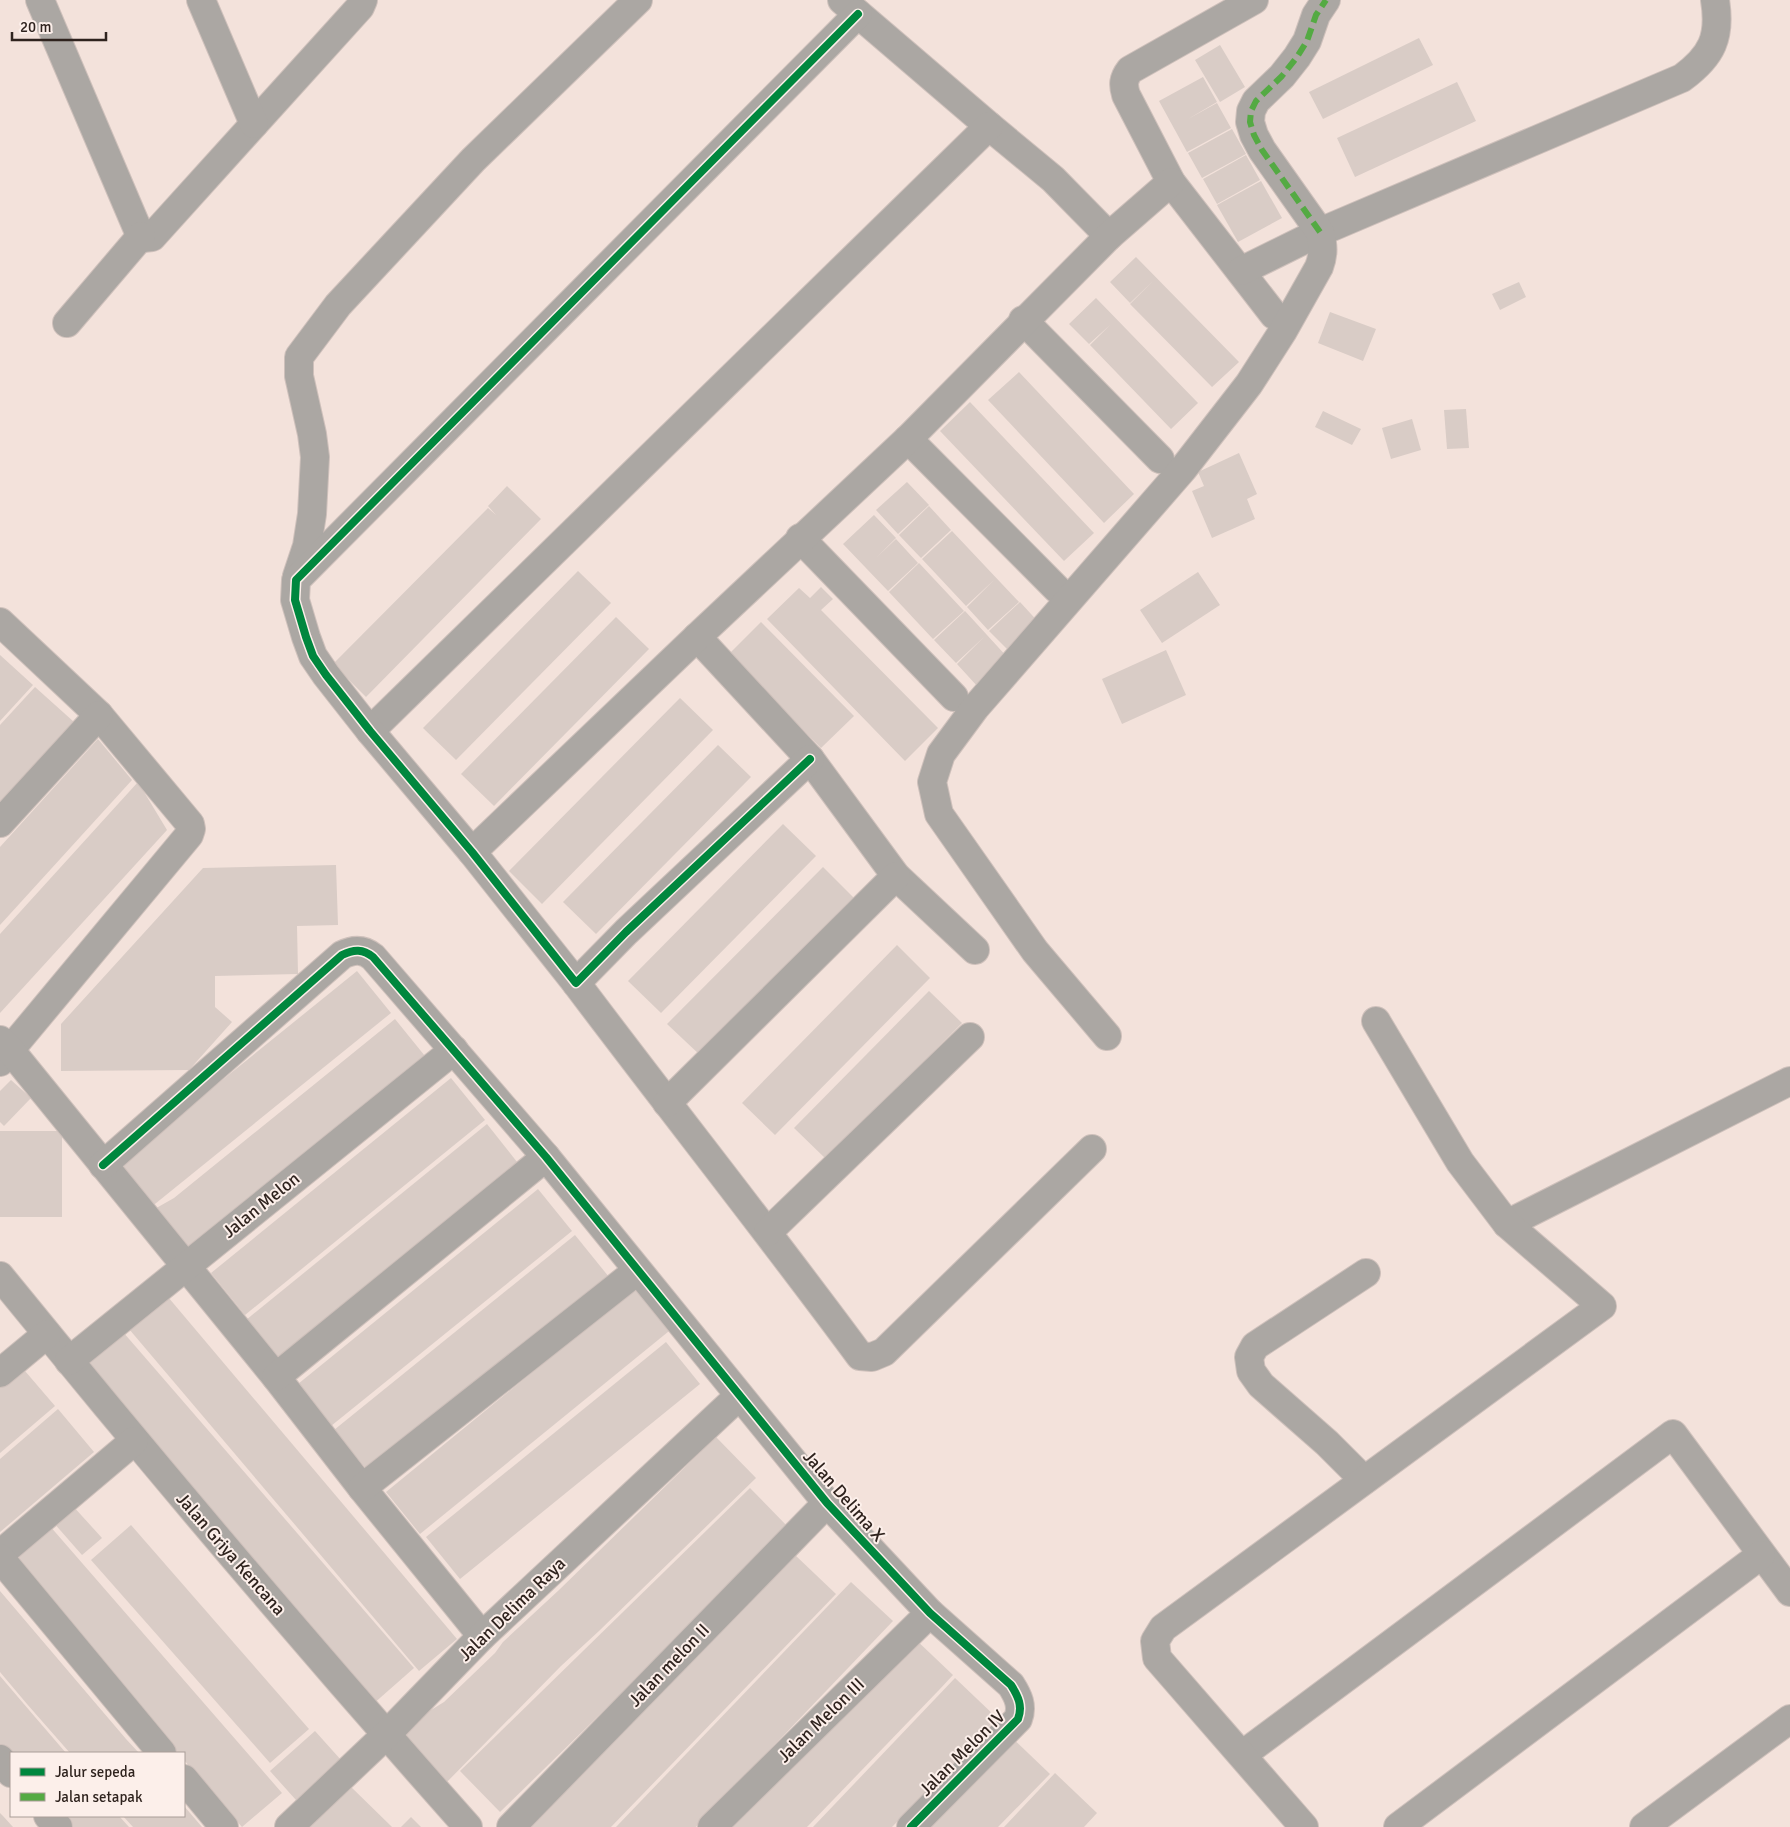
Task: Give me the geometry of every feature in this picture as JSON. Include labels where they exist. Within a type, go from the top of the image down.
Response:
[{"type":"street","points":[[40,0],[141,236],[146,238],[152,237],[360,7],[363,0]]},
{"type":"street","points":[[202,0],[254,124]]},
{"type":"street","points":[[638,0],[472,160],[338,305],[299,356],[299,376],[312,434],[314,458],[312,514],[307,546],[296,580],[295,600],[306,637],[314,656],[370,731],[472,852],[576,983],[768,1232],[860,1356],[872,1358],[884,1352],[1092,1149]]},
{"type":"street","points":[[1254,0],[1130,70],[1125,77],[1124,86],[1126,95],[1171,182],[1274,315]]},
{"type":"street","points":[[1107,1036],[1035,951],[939,814],[932,782],[941,754],[975,708],[1183,469],[1249,384],[1283,331],[1319,267],[1323,256],[1320,232],[1262,150],[1250,122],[1251,111],[1256,101],[1282,76],[1297,57],[1307,41],[1316,15],[1326,0]]},
{"type":"street","points":[[1241,271],[1320,232],[1682,78],[1698,67],[1710,52],[1716,36],[1718,18],[1715,0]]},
{"type":"street","points":[[296,580],[850,7],[988,126],[1053,178],[1108,236]]},
{"type":"street","points":[[370,731],[988,126]]},
{"type":"street","points":[[472,852],[800,538],[908,438],[1108,236],[1171,182]]},
{"type":"street","points":[[67,324],[141,236]]},
{"type":"street","points":[[1023,320],[1160,458]]},
{"type":"street","points":[[908,438],[1057,589]]},
{"type":"street","points":[[800,538],[954,697]]},
{"type":"street","points":[[0,622],[100,715],[190,824],[191,829],[189,835],[4,1051],[103,1164],[276,1377],[362,1488],[482,1636]]},
{"type":"street","points":[[697,636],[810,759],[896,876],[975,950]]},
{"type":"street","points":[[0,823],[100,715]]},
{"type":"street","points":[[576,983],[633,925],[810,759]]},
{"type":"street","points":[[667,1103],[896,876]]},
{"type":"street","name":"Jalan Delima X","points":[[103,1164],[342,955],[358,950],[367,952],[374,957],[546,1157],[827,1503],[930,1613]]},
{"type":"street","points":[[1304,1827],[1157,1658],[1155,1641],[1163,1628],[1602,1306],[1507,1224],[1460,1162],[1376,1021]]},
{"type":"street","points":[[768,1232],[970,1037]]},
{"type":"street","name":"Jalan Melon","points":[[69,1361],[184,1266],[454,1050]]},
{"type":"street","points":[[1507,1224],[1790,1082]]},
{"type":"street","points":[[276,1377],[546,1157]]},
{"type":"street","points":[[362,1488],[637,1270]]},
{"type":"street","points":[[1364,1480],[1327,1443],[1261,1385],[1251,1371],[1250,1357],[1255,1346],[1366,1273]]},
{"type":"street","name":"Jalan Griya Kencana","points":[[0,1276],[134,1441],[386,1735],[468,1827]]},
{"type":"street","points":[[0,1373],[47,1334]]},
{"type":"street","name":"Jalan Delima Raya","points":[[289,1827],[386,1735],[482,1636],[739,1396]]},
{"type":"street","points":[[1242,1754],[1673,1434],[1790,1592]]},
{"type":"street","points":[[0,1554],[134,1441]]},
{"type":"street","name":"Jalan melon II","points":[[511,1827],[827,1503]]},
{"type":"street","points":[[1398,1827],[1761,1555]]},
{"type":"street","points":[[0,1558],[161,1752]]},
{"type":"street","name":"Jalan Melon III","points":[[712,1827],[930,1613]]},
{"type":"street","name":"Jalan Melon IV","points":[[911,1827],[1018,1719],[1021,1712],[1017,1695],[1011,1685],[930,1613]]},
{"type":"street","points":[[1644,1827],[1790,1719]]},
{"type":"street","points":[[0,1759],[10,1771]]},
{"type":"street","points":[[185,1780],[224,1827]]},
{"type":"street","points":[[49,1817],[58,1827]]},
{"type":"building","points":[[1419,38],[1433,65],[1323,119],[1309,92]]},
{"type":"building","points":[[1220,45],[1245,87],[1220,102],[1195,60]]},
{"type":"building","points":[[1203,77],[1217,102],[1188,119],[1217,103],[1231,128],[1187,152],[1159,101]]},
{"type":"building","points":[[1457,82],[1476,121],[1355,177],[1337,138]]},
{"type":"building","points":[[1232,129],[1246,154],[1202,178],[1188,153]]},
{"type":"building","points":[[1246,155],[1260,180],[1217,204],[1203,179]]},
{"type":"building","points":[[1261,181],[1282,218],[1238,242],[1217,205]]},
{"type":"building","points":[[1136,257],[1239,362],[1212,387],[1130,304],[1153,281],[1130,303],[1110,282]]},
{"type":"building","points":[[1519,282],[1526,297],[1500,310],[1492,294]]},
{"type":"building","points":[[1096,298],[1198,403],[1171,429],[1090,345],[1110,325],[1089,344],[1069,324]]},
{"type":"building","points":[[1330,312],[1376,329],[1363,361],[1318,343]]},
{"type":"building","points":[[1019,372],[1134,494],[1104,523],[988,400]]},
{"type":"building","points":[[970,402],[1094,533],[1064,561],[940,431]]},
{"type":"building","points":[[1466,409],[1469,448],[1447,449],[1444,410]]},
{"type":"building","points":[[1323,411],[1361,429],[1352,445],[1315,427]]},
{"type":"building","points":[[1412,419],[1421,450],[1391,459],[1382,428]]},
{"type":"building","points":[[1239,453],[1257,494],[1247,499],[1255,519],[1212,538],[1192,491],[1204,486],[1198,472]]},
{"type":"building","points":[[907,482],[929,505],[898,534],[876,510]]},
{"type":"building","points":[[507,486],[541,519],[366,697],[333,664],[488,508],[496,515],[488,506]]},
{"type":"building","points":[[929,506],[951,530],[921,558],[899,535]]},
{"type":"building","points":[[874,515],[896,538],[877,557],[896,539],[918,563],[888,591],[843,544]]},
{"type":"building","points":[[952,531],[1019,602],[988,630],[967,607],[994,580],[966,606],[922,559]]},
{"type":"building","points":[[919,563],[964,611],[933,639],[889,592]]},
{"type":"building","points":[[578,571],[611,603],[456,760],[423,728]]},
{"type":"building","points":[[1198,572],[1220,605],[1162,643],[1140,610]]},
{"type":"building","points":[[821,587],[833,599],[821,610],[938,728],[905,761],[767,619],[799,588],[810,598]]},
{"type":"building","points":[[1020,602],[1042,626],[1012,654],[989,631]]},
{"type":"building","points":[[965,611],[1009,659],[978,687],[957,664],[984,637],[956,663],[934,640]]},
{"type":"building","points":[[616,617],[649,649],[494,806],[461,774]]},
{"type":"building","points":[[761,622],[854,716],[821,748],[729,654]]},
{"type":"building","points":[[1166,650],[1186,695],[1122,724],[1102,679]]},
{"type":"building","points":[[0,655],[33,685],[0,721]]},
{"type":"building","points":[[35,687],[74,722],[0,804],[0,725]]},
{"type":"building","points":[[680,698],[713,730],[542,904],[509,871]]},
{"type":"building","points":[[98,739],[132,780],[0,925],[0,847]]},
{"type":"building","points":[[718,745],[751,777],[596,934],[563,902]]},
{"type":"building","points":[[138,782],[167,830],[0,1013],[0,934]]},
{"type":"building","points":[[783,824],[816,856],[661,1013],[628,981]]},
{"type":"building","points":[[336,865],[338,925],[297,926],[298,974],[215,976],[215,1007],[232,1022],[189,1070],[61,1071],[61,1024],[203,868]]},
{"type":"building","points":[[823,867],[855,899],[701,1056],[667,1024]]},
{"type":"building","points":[[897,945],[930,978],[775,1135],[742,1103]]},
{"type":"building","points":[[357,971],[391,1013],[150,1208],[116,1166]]},
{"type":"building","points":[[929,991],[962,1023],[827,1160],[794,1128]]},
{"type":"building","points":[[395,1019],[429,1061],[186,1259],[144,1215],[174,1198]]},
{"type":"building","points":[[451,1078],[485,1120],[245,1315],[211,1273]]},
{"type":"building","points":[[11,1080],[31,1098],[4,1126],[0,1122],[0,1091]]},
{"type":"building","points":[[487,1124],[521,1167],[281,1361],[246,1320]]},
{"type":"building","points":[[0,1131],[62,1131],[62,1217],[0,1217]]},
{"type":"building","points":[[538,1189],[572,1231],[331,1426],[298,1384]]},
{"type":"building","points":[[575,1235],[609,1277],[369,1472],[334,1430]]},
{"type":"building","points":[[639,1285],[674,1327],[420,1534],[386,1492]]},
{"type":"building","points":[[168,1297],[457,1639],[419,1671],[129,1329]]},
{"type":"building","points":[[123,1332],[414,1668],[372,1705],[80,1368]]},
{"type":"building","points":[[666,1342],[700,1384],[460,1579],[426,1537]]},
{"type":"building","points":[[19,1364],[55,1406],[0,1453],[0,1380]]},
{"type":"building","points":[[58,1409],[94,1452],[0,1532],[0,1459]]},
{"type":"building","points":[[716,1437],[756,1478],[561,1666],[444,1785],[397,1731],[444,1702],[495,1653],[503,1642]]},
{"type":"building","points":[[750,1488],[790,1529],[500,1812],[460,1771]]},
{"type":"building","points":[[72,1505],[102,1538],[82,1555],[53,1522]]},
{"type":"building","points":[[49,1525],[282,1793],[242,1827],[185,1761],[185,1752],[177,1752],[9,1560]]},
{"type":"building","points":[[131,1525],[309,1729],[270,1763],[91,1560]]},
{"type":"building","points":[[794,1554],[836,1594],[611,1827],[531,1827]]},
{"type":"building","points":[[851,1582],[893,1621],[696,1827],[616,1827]]},
{"type":"building","points":[[0,1591],[138,1752],[69,1752],[0,1672]]},
{"type":"building","points":[[912,1636],[953,1675],[807,1827],[727,1827]]},
{"type":"building","points":[[0,1676],[65,1752],[10,1752],[0,1757]]},
{"type":"building","points":[[955,1678],[997,1718],[892,1827],[813,1827]]},
{"type":"building","points":[[315,1731],[341,1760],[296,1800],[270,1771]]},
{"type":"building","points":[[1008,1734],[1050,1774],[998,1827],[918,1827]]},
{"type":"building","points":[[1055,1773],[1097,1813],[1084,1827],[1004,1827]]},
{"type":"building","points":[[348,1784],[392,1827],[305,1827]]},
{"type":"building","points":[[185,1807],[202,1827],[133,1827],[124,1817],[185,1817]]},
{"type":"building","points":[[0,1813],[3,1816],[13,1827],[0,1827]]},
{"type":"building","points":[[51,1817],[120,1817],[129,1827],[60,1827]]},
{"type":"building","points":[[411,1817],[421,1827],[401,1827]]},
{"type":"marked path","points":[[1320,232],[1262,150],[1250,122],[1251,111],[1256,101],[1282,76],[1297,57],[1307,41],[1316,15],[1326,0]]},
{"type":"cycle path","points":[[810,759],[626,932],[576,983],[472,852],[370,731],[326,675],[313,656],[306,637],[295,600],[296,580],[858,14]]},
{"type":"cycle path","points":[[103,1165],[342,955],[358,951],[366,952],[373,957],[546,1157],[827,1503],[930,1613],[1011,1685],[1016,1693],[1020,1710],[1018,1719],[911,1827]]}]
